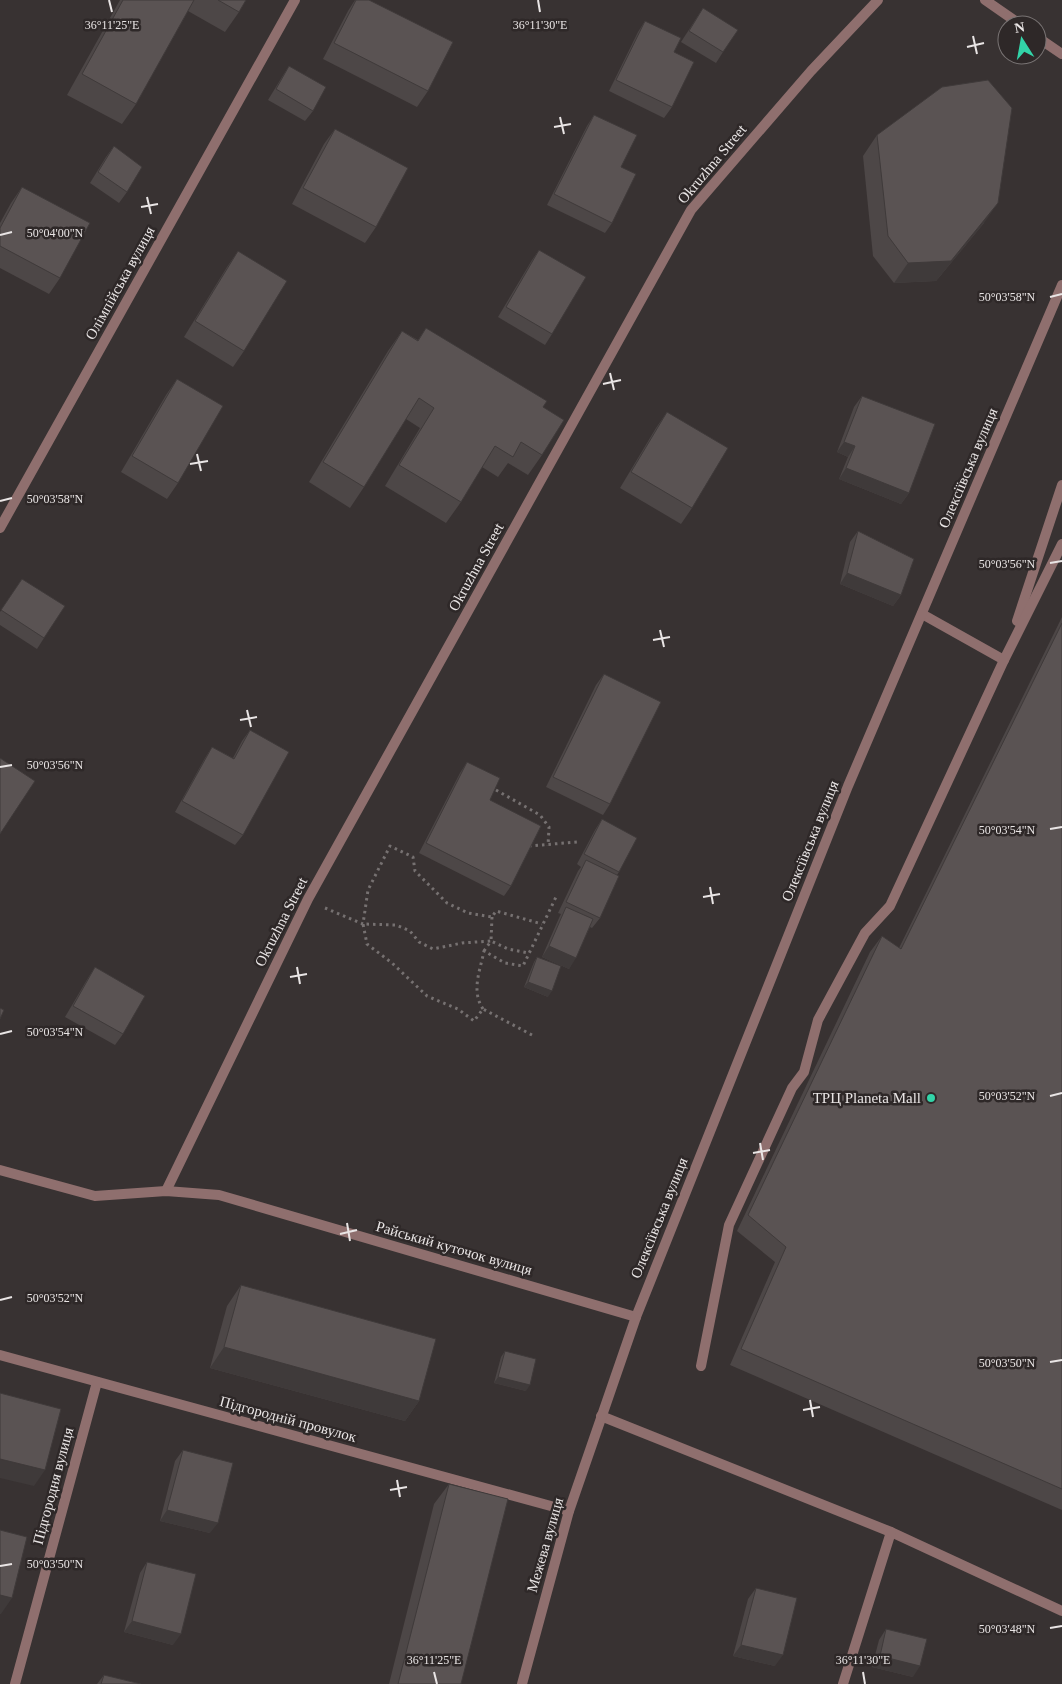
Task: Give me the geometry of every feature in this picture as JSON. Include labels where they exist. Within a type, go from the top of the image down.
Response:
[{"type":"street","name":"Олімпійська вулиця","points":[[0,528],[295,0]]},
{"type":"street","name":"Okruzhna Street","points":[[166,1191],[308,899],[691,210],[811,72],[878,0]]},
{"type":"street","points":[[985,0],[1007,15]]},
{"type":"street","points":[[1047,44],[1062,54]]},
{"type":"street","name":"Олексіївська вулиця","points":[[601,1416],[636,1318],[848,786],[1062,285]]},
{"type":"street","points":[[1004,660],[1062,485]]},
{"type":"street","points":[[701,1366],[729,1225],[792,1088],[804,1072],[818,1020],[865,933],[890,906],[1004,660],[1062,544]]},
{"type":"street","points":[[922,614],[1004,660]]},
{"type":"street","name":"Райський куточок вулиця","points":[[0,1170],[95,1196],[166,1191],[219,1195],[636,1318]]},
{"type":"street","name":"Підгородній провулок","points":[[0,1355],[569,1511]]},
{"type":"street","name":"Підгородня вулиця","points":[[15,1684],[97,1382]]},
{"type":"street","points":[[601,1416],[891,1532],[1062,1611]]},
{"type":"street","name":"Межева вулиця","points":[[522,1684],[569,1511],[601,1416]]},
{"type":"street","points":[[843,1684],[891,1532]]},
{"type":"path","points":[[496,790],[540,815],[549,827],[548,846]]},
{"type":"path","points":[[529,846],[548,846],[577,842]]},
{"type":"path","points":[[483,1009],[474,1021],[458,1009],[427,996],[392,963],[367,944],[364,924],[368,890],[390,846],[413,857],[415,871],[447,903],[468,913],[492,917]]},
{"type":"path","points":[[484,951],[505,963],[522,966],[556,897]]},
{"type":"path","points":[[308,899],[345,918],[364,924],[396,926],[410,931],[419,942],[433,949],[462,943],[491,941],[508,949],[528,953]]},
{"type":"path","points":[[532,1035],[483,1009],[478,1000],[476,983],[484,951],[491,941],[492,917],[496,911],[542,924]]},
{"type":"building","points":[[123,0],[194,0],[136,104],[82,74]]},
{"type":"building","points":[[218,0],[246,0],[239,12]]},
{"type":"building","points":[[356,0],[369,0],[453,42],[428,91],[334,43]]},
{"type":"building","points":[[703,8],[738,30],[723,52],[689,31]]},
{"type":"building","points":[[645,21],[681,38],[674,52],[694,62],[672,107],[616,80]]},
{"type":"building","points":[[289,66],[326,87],[313,111],[276,89]]},
{"type":"building","points":[[988,80],[1012,108],[998,203],[951,261],[908,263],[888,236],[877,135],[942,87]]},
{"type":"building","points":[[594,115],[637,135],[621,167],[636,174],[612,223],[554,194]]},
{"type":"building","points":[[335,129],[408,168],[376,227],[303,188]]},
{"type":"building","points":[[114,146],[142,167],[127,192],[98,172]]},
{"type":"building","points":[[22,187],[90,223],[60,278],[0,246],[0,228]]},
{"type":"building","points":[[539,250],[586,277],[552,334],[506,307]]},
{"type":"building","points":[[238,251],[287,281],[244,351],[195,321]]},
{"type":"building","points":[[426,328],[547,401],[543,407],[564,420],[542,455],[521,442],[513,457],[495,446],[461,502],[399,465],[434,408],[419,398],[364,487],[323,462],[402,331],[418,341]]},
{"type":"building","points":[[177,379],[223,406],[178,483],[132,456]]},
{"type":"building","points":[[862,396],[935,424],[909,493],[846,468],[855,446],[844,442]]},
{"type":"building","points":[[667,412],[728,448],[692,508],[631,472]]},
{"type":"building","points":[[858,531],[914,559],[901,595],[847,573]]},
{"type":"building","points":[[22,579],[65,606],[44,638],[1,610]]},
{"type":"building","name":"ТРЦ Planeta Mall","points":[[1062,623],[1062,1489],[741,1349],[786,1247],[748,1215],[882,936],[901,949]]},
{"type":"building","points":[[604,674],[661,702],[610,804],[553,777]]},
{"type":"building","points":[[250,730],[289,752],[243,835],[182,801],[212,747],[234,759]]},
{"type":"building","points":[[0,758],[35,781],[0,834]]},
{"type":"building","points":[[467,762],[500,778],[490,800],[541,826],[511,886],[426,843]]},
{"type":"building","points":[[602,819],[637,838],[619,872],[584,854]]},
{"type":"building","points":[[586,860],[619,876],[600,918],[566,902]]},
{"type":"building","points":[[566,907],[593,919],[576,958],[549,946]]},
{"type":"building","points":[[537,957],[561,966],[552,991],[528,982]]},
{"type":"building","points":[[95,967],[145,996],[123,1034],[73,1006]]},
{"type":"building","points":[[0,1008],[4,1010],[0,1019]]},
{"type":"building","points":[[241,1285],[436,1339],[419,1401],[224,1347]]},
{"type":"building","points":[[505,1351],[536,1359],[530,1385],[498,1377]]},
{"type":"building","points":[[0,1393],[61,1409],[45,1470],[0,1459]]},
{"type":"building","points":[[183,1450],[233,1463],[218,1523],[167,1510]]},
{"type":"building","points":[[449,1484],[508,1499],[461,1684],[398,1684]]},
{"type":"building","points":[[0,1530],[27,1537],[12,1598],[0,1595]]},
{"type":"building","points":[[147,1562],[196,1574],[181,1634],[132,1621]]},
{"type":"building","points":[[756,1588],[797,1598],[783,1655],[741,1645]]},
{"type":"building","points":[[886,1629],[927,1639],[920,1666],[880,1656]]},
{"type":"building","points":[[104,1675],[141,1684],[101,1684]]},
{"type":"place","name":"ТРЦ Planeta Mall","points":[[931,1098]]}]
